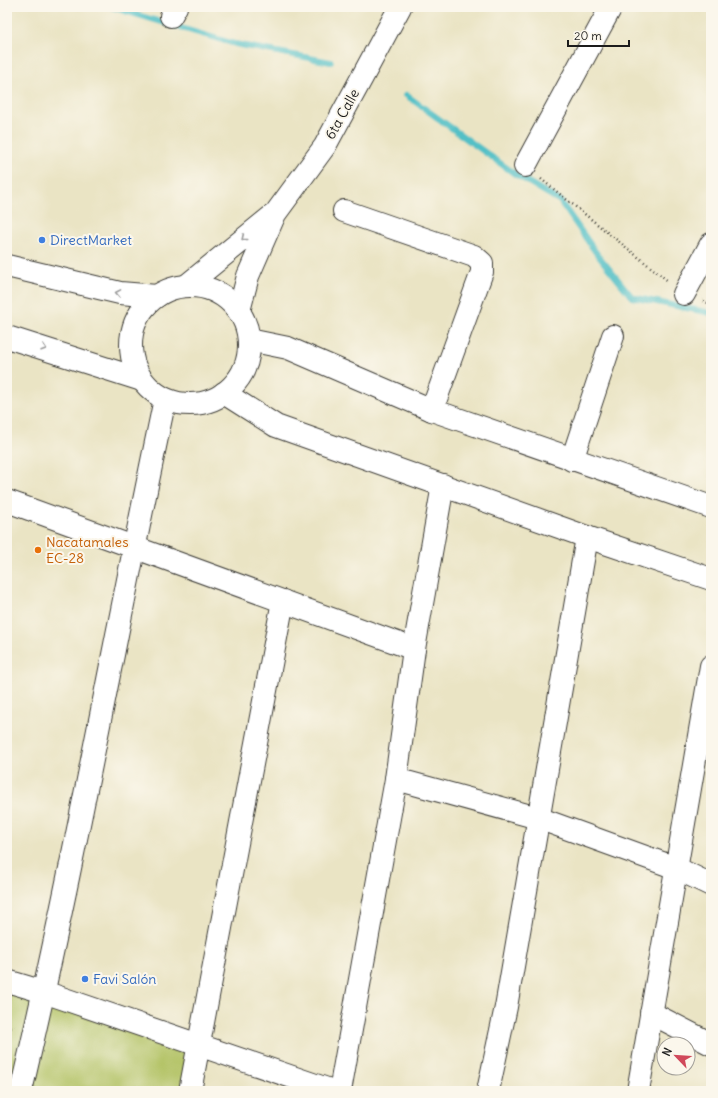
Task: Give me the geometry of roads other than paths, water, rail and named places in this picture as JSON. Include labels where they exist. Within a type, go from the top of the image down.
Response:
[{"type":"street","name":"6ta Calle","points":[[239,311],[248,276],[275,214],[325,146],[400,7]]},
{"type":"street","points":[[525,166],[611,7]]},
{"type":"street","points":[[344,211],[474,256],[482,264],[482,272],[432,410]]},
{"type":"street","name":"6ta Calle","points":[[186,286],[275,214]]},
{"type":"street","points":[[684,294],[711,244]]},
{"type":"street","points":[[7,266],[120,293],[157,296]]},
{"type":"street","points":[[186,286],[206,288],[224,297],[239,311],[246,325],[249,340],[247,360],[238,379],[224,393],[206,402],[185,405],[165,399],[152,391],[142,380],[132,358],[132,335],[140,313],[157,296],[170,289],[186,286]]},
{"type":"street","points":[[572,460],[613,336]]},
{"type":"street","points":[[7,337],[142,380]]},
{"type":"street","points":[[249,340],[288,348],[432,410],[572,460],[711,507]]},
{"type":"street","points":[[224,393],[276,426],[586,537],[711,579]]},
{"type":"street","points":[[21,1091],[44,992],[133,548],[165,399]]},
{"type":"street","points":[[340,1091],[396,779],[414,649],[443,485]]},
{"type":"street","points":[[7,501],[414,649]]},
{"type":"street","points":[[488,1091],[506,1008],[586,537]]},
{"type":"street","points":[[190,1091],[200,1045],[282,601]]},
{"type":"street","points":[[638,1091],[711,666]]},
{"type":"street","points":[[396,779],[538,818],[676,868],[711,885]]},
{"type":"street","points":[[7,981],[44,992],[334,1091]]},
{"type":"street","points":[[651,1013],[711,1044]]},
{"type":"waterway","points":[[111,7],[235,44],[331,62]]},
{"type":"waterway","points":[[406,95],[515,174],[560,201],[597,254],[632,297],[711,313]]},
{"type":"place","name":"DirectMarket","points":[[42,240]]},
{"type":"place","name":"Nacatamales EC-28","points":[[38,550]]},
{"type":"place","name":"Favi Salón","points":[[85,979]]}]
